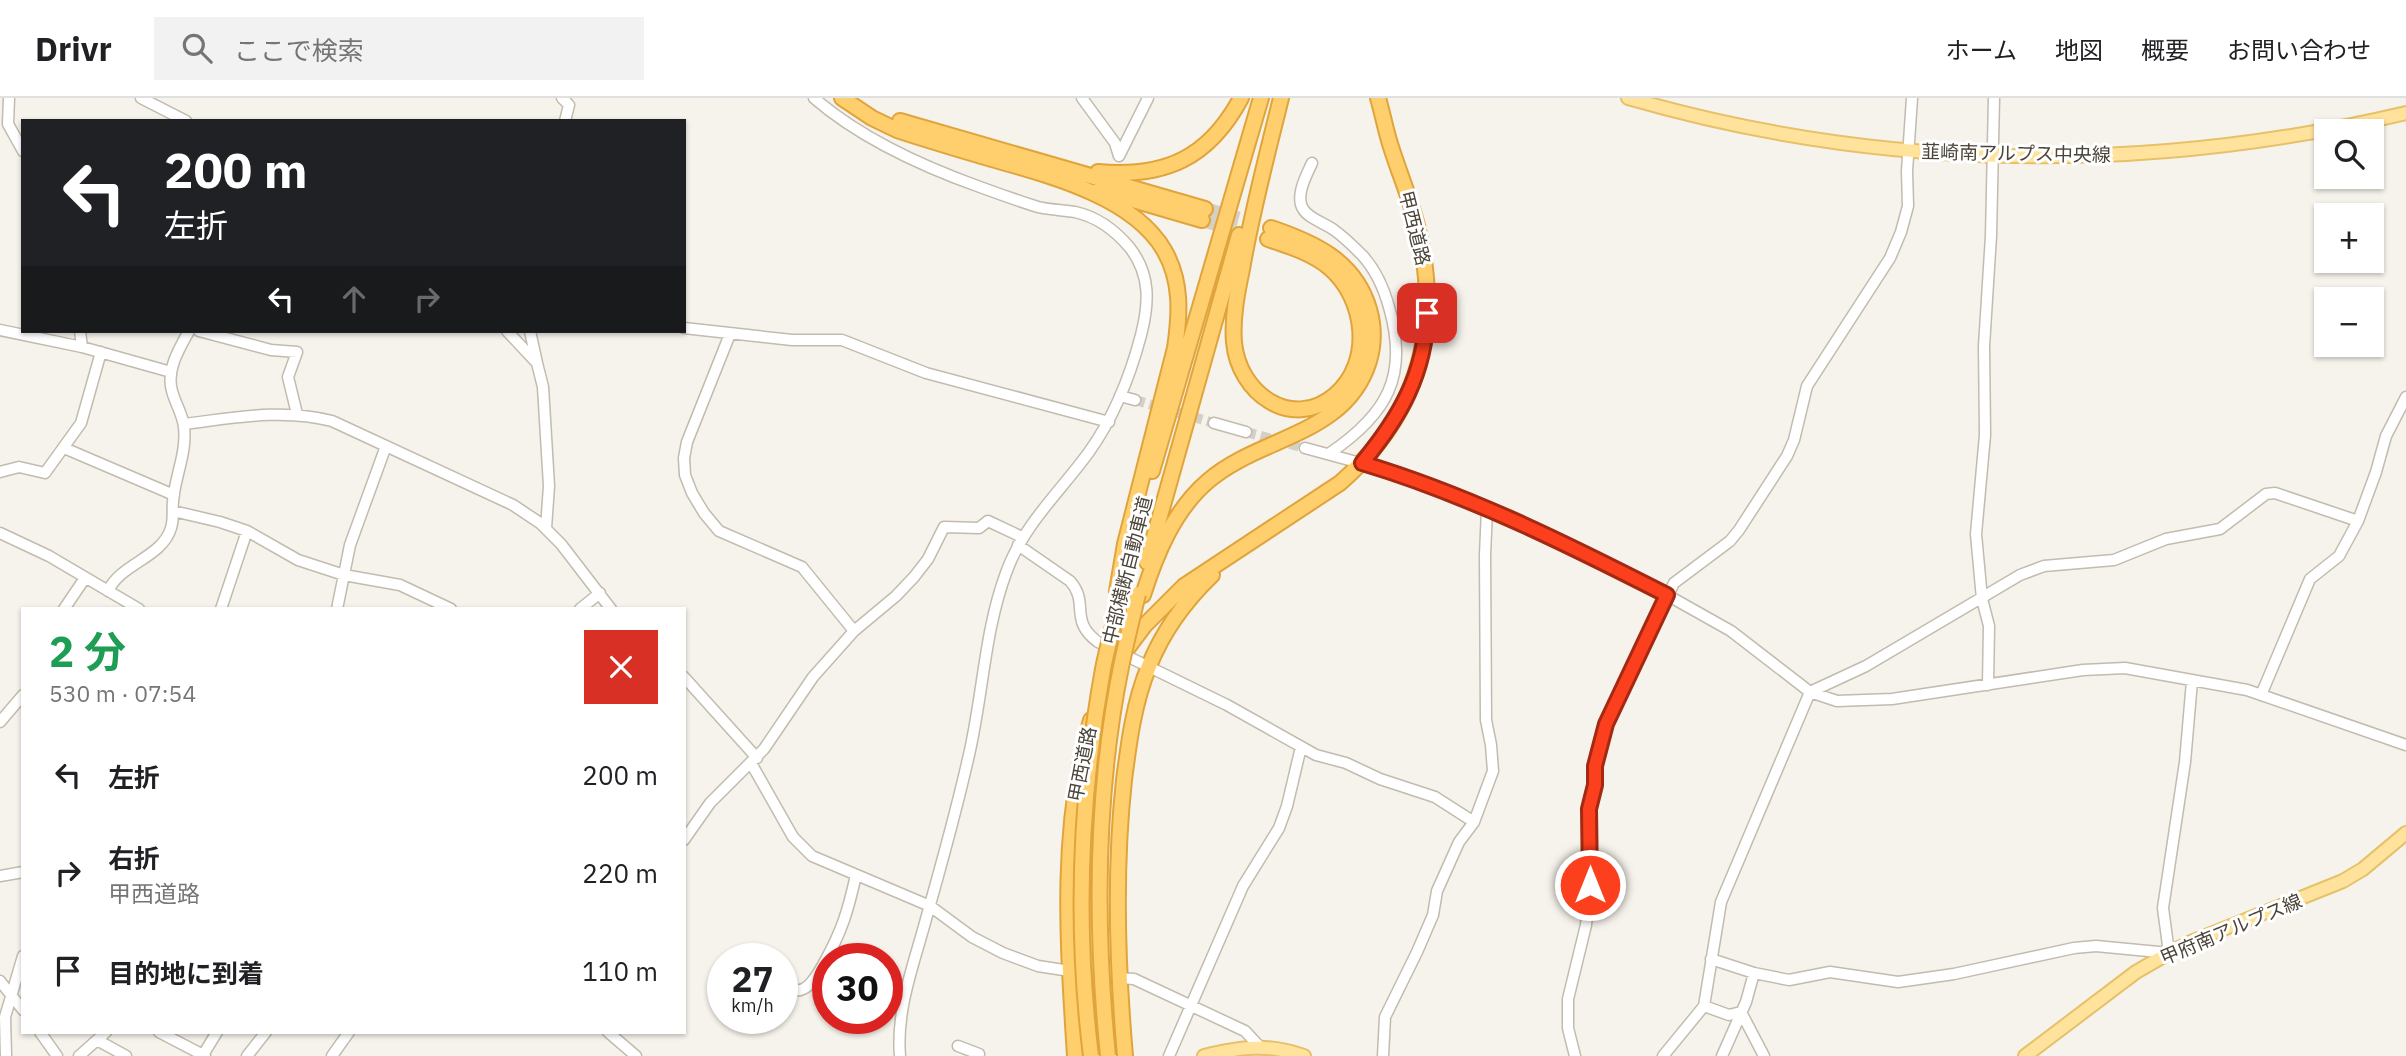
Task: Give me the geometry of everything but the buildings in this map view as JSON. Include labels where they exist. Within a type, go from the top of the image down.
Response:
[{"type":"highway","points":[[842,98],[872,118],[897,130],[1064,174],[1154,170],[1172,166],[1202,149],[1215,137],[1241,98]]},
{"type":"highway","points":[[856,98],[901,121],[1064,174],[1203,215]]},
{"type":"highway","name":"中部横断自動車道","points":[[1091,1056],[1083,943],[1084,834],[1088,781],[1104,667],[1119,591],[1138,520],[1261,98]]},
{"type":"highway","name":"中部横断自動車道","points":[[1108,1056],[1099,944],[1102,812],[1121,669],[1275,98]]},
{"type":"highway","points":[[1141,595],[1165,539],[1194,495],[1209,480],[1235,463],[1314,426],[1331,415],[1352,394],[1366,368],[1372,349],[1370,311],[1352,274],[1337,258],[1319,246],[1270,233],[1331,268],[1349,291],[1359,316],[1360,349],[1346,382],[1336,394],[1309,408],[1280,406],[1256,393],[1240,370],[1234,343],[1235,307],[1246,242],[1281,98]]},
{"type":"highway","name":"甲西道路","points":[[1075,1056],[1070,971],[1070,842],[1077,774],[1093,713],[1109,677],[1144,626],[1184,586],[1339,483],[1362,463],[1399,414],[1422,357],[1428,308],[1425,262],[1417,224],[1378,98]]},
{"type":"highway","points":[[1064,174],[1139,221],[1163,248],[1177,283],[1179,322],[1175,348],[1131,519],[1119,591]]},
{"type":"highway","name":"甲西道路","points":[[1125,1056],[1119,978],[1118,869],[1121,812],[1136,707],[1149,666],[1182,607],[1220,568],[1254,541]]},
{"type":"main road","name":"韮崎南アルプス中央線","points":[[1628,98],[1723,122],[1812,139],[1908,151],[1994,156],[2101,156],[2216,148],[2301,136],[2406,113]]},
{"type":"main road","name":"甲府南アルプス線","points":[[2025,1056],[2136,972],[2191,942],[2343,881],[2363,869],[2406,833]]},
{"type":"main road","points":[[1204,1056],[1259,1046],[1304,1056]]},
{"type":"street","points":[[9,98],[8,124],[21,147]]},
{"type":"street","points":[[141,98],[182,119]]},
{"type":"street","points":[[562,98],[569,105],[566,119]]},
{"type":"street","points":[[814,98],[845,121],[932,169],[1040,207],[1099,219],[1131,250],[1143,271],[1148,299],[1137,348],[1109,422],[1020,541],[997,601],[970,754],[900,1010],[900,1056]]},
{"type":"street","points":[[1082,98],[1115,143],[1119,158],[1148,98]]},
{"type":"street","points":[[1575,1056],[1568,1028],[1568,999],[1586,925],[1590,885],[1589,809],[1595,785],[1595,766],[1606,724],[1674,583],[1730,541],[1787,456],[1794,440],[1807,386],[1890,258],[1908,206],[1912,98]]},
{"type":"street","points":[[1988,685],[1989,626],[1982,599],[1976,534],[1985,435],[1984,346],[1992,236],[1994,98]]},
{"type":"street","points":[[1312,163],[1300,201],[1304,211],[1345,239],[1365,258],[1378,278],[1393,319],[1398,357],[1395,374],[1379,409],[1358,433],[1330,453]]},
{"type":"street","points":[[1099,219],[1105,209]]},
{"type":"street","points":[[686,328],[792,340],[842,340],[926,373],[1109,422]]},
{"type":"street","points":[[0,330],[82,347],[171,372]]},
{"type":"street","points":[[80,333],[82,347]]},
{"type":"street","points":[[108,591],[121,572],[150,553],[166,538],[171,529],[174,495],[185,441],[184,424],[171,390],[171,372],[188,333]]},
{"type":"street","points":[[207,333],[271,349],[297,352],[288,377],[298,414]]},
{"type":"street","points":[[509,333],[537,363]]},
{"type":"street","points":[[530,333],[543,387],[549,486],[546,528]]},
{"type":"street","points":[[730,334],[687,442],[685,475],[692,493],[719,531],[802,567],[854,631]]},
{"type":"street","points":[[0,472],[19,467],[45,472],[81,423],[101,352]]},
{"type":"street","points":[[1120,396],[1135,400]]},
{"type":"street","points":[[2261,695],[2310,579],[2339,556],[2358,521],[2386,436],[2406,397]]},
{"type":"street","points":[[184,424],[258,415],[298,414],[332,421],[513,505],[546,528],[610,607]]},
{"type":"street","points":[[1214,423],[1246,432]]},
{"type":"street","points":[[337,607],[350,545],[386,446]]},
{"type":"street","points":[[1305,447],[1362,463],[1487,509],[1553,537],[1731,631],[1810,692],[1837,701],[1878,700],[2083,670],[2125,668],[2247,690],[2406,746]]},
{"type":"street","points":[[64,448],[174,495]]},
{"type":"street","points":[[1663,1056],[1704,1006],[1721,902],[1810,692],[1866,666],[2020,575],[2044,566],[2115,560],[2166,539],[2220,529],[2266,494],[2276,492],[2358,521]]},
{"type":"street","points":[[1382,1056],[1385,1017],[1417,952],[1433,915],[1437,891],[1459,842],[1474,822],[1493,771],[1486,720],[1487,509]]},
{"type":"street","points":[[173,511],[247,531],[298,560],[344,575],[400,585],[447,607]]},
{"type":"street","points":[[686,837],[710,803],[754,761],[813,677],[854,631],[914,578],[928,559],[944,527],[979,528],[988,521],[1020,541],[1070,581],[1080,596],[1080,620],[1084,629],[1098,642],[1227,705],[1316,755],[1346,763],[1380,779],[1435,797],[1474,822]]},
{"type":"street","points":[[222,607],[247,531]]},
{"type":"street","points":[[0,533],[49,556],[136,607]]},
{"type":"street","points":[[66,607],[85,578]]},
{"type":"street","points":[[582,607],[600,593]]},
{"type":"street","points":[[686,679],[754,761],[801,848],[812,856],[930,906],[972,937],[1003,953],[1038,966],[1070,971]]},
{"type":"street","points":[[1711,959],[1754,973],[1789,980],[1830,972],[1898,982],[1954,974],[2074,948],[2095,947],[2169,953],[2163,908],[2185,762],[2192,681]]},
{"type":"street","points":[[0,722],[21,697]]},
{"type":"street","points":[[1169,1056],[1242,886],[1279,828],[1301,747]]},
{"type":"street","points":[[0,876],[21,872]]},
{"type":"street","points":[[798,990],[804,989],[817,975],[840,935],[856,875]]},
{"type":"street","points":[[6,1056],[5,1017],[21,963]]},
{"type":"street","points":[[1721,1056],[1741,1013],[1754,973]]},
{"type":"street","points":[[1119,978],[1135,979],[1245,1031],[1259,1046]]},
{"type":"street","points":[[0,981],[21,1007]]},
{"type":"street","points":[[1704,1006],[1729,1015],[1741,1013]]},
{"type":"street","points":[[1741,1013],[1764,1056]]},
{"type":"street","points":[[41,1034],[57,1056]]},
{"type":"street","points":[[79,1056],[104,1034]]},
{"type":"street","points":[[163,1034],[204,1055],[216,1034]]},
{"type":"street","points":[[247,1056],[264,1034]]},
{"type":"street","points":[[332,1056],[348,1034]]},
{"type":"street","points":[[610,1034],[636,1056]]},
{"type":"street","points":[[97,1040],[127,1056]]},
{"type":"street","points":[[958,1046],[979,1054],[978,1056]]},
{"type":"tunnel","points":[[1205,209],[1271,228]]},
{"type":"tunnel","points":[[1202,220],[1268,239]]},
{"type":"tunnel","points":[[1135,400],[1214,423]]},
{"type":"tunnel","points":[[1246,432],[1305,448]]},
{"type":"route","points":[[1427,313],[1422,357],[1411,389],[1399,414],[1362,463],[1487,509],[1553,537],[1667,595],[1606,724],[1595,766],[1595,785],[1589,809],[1590,885]]}]
